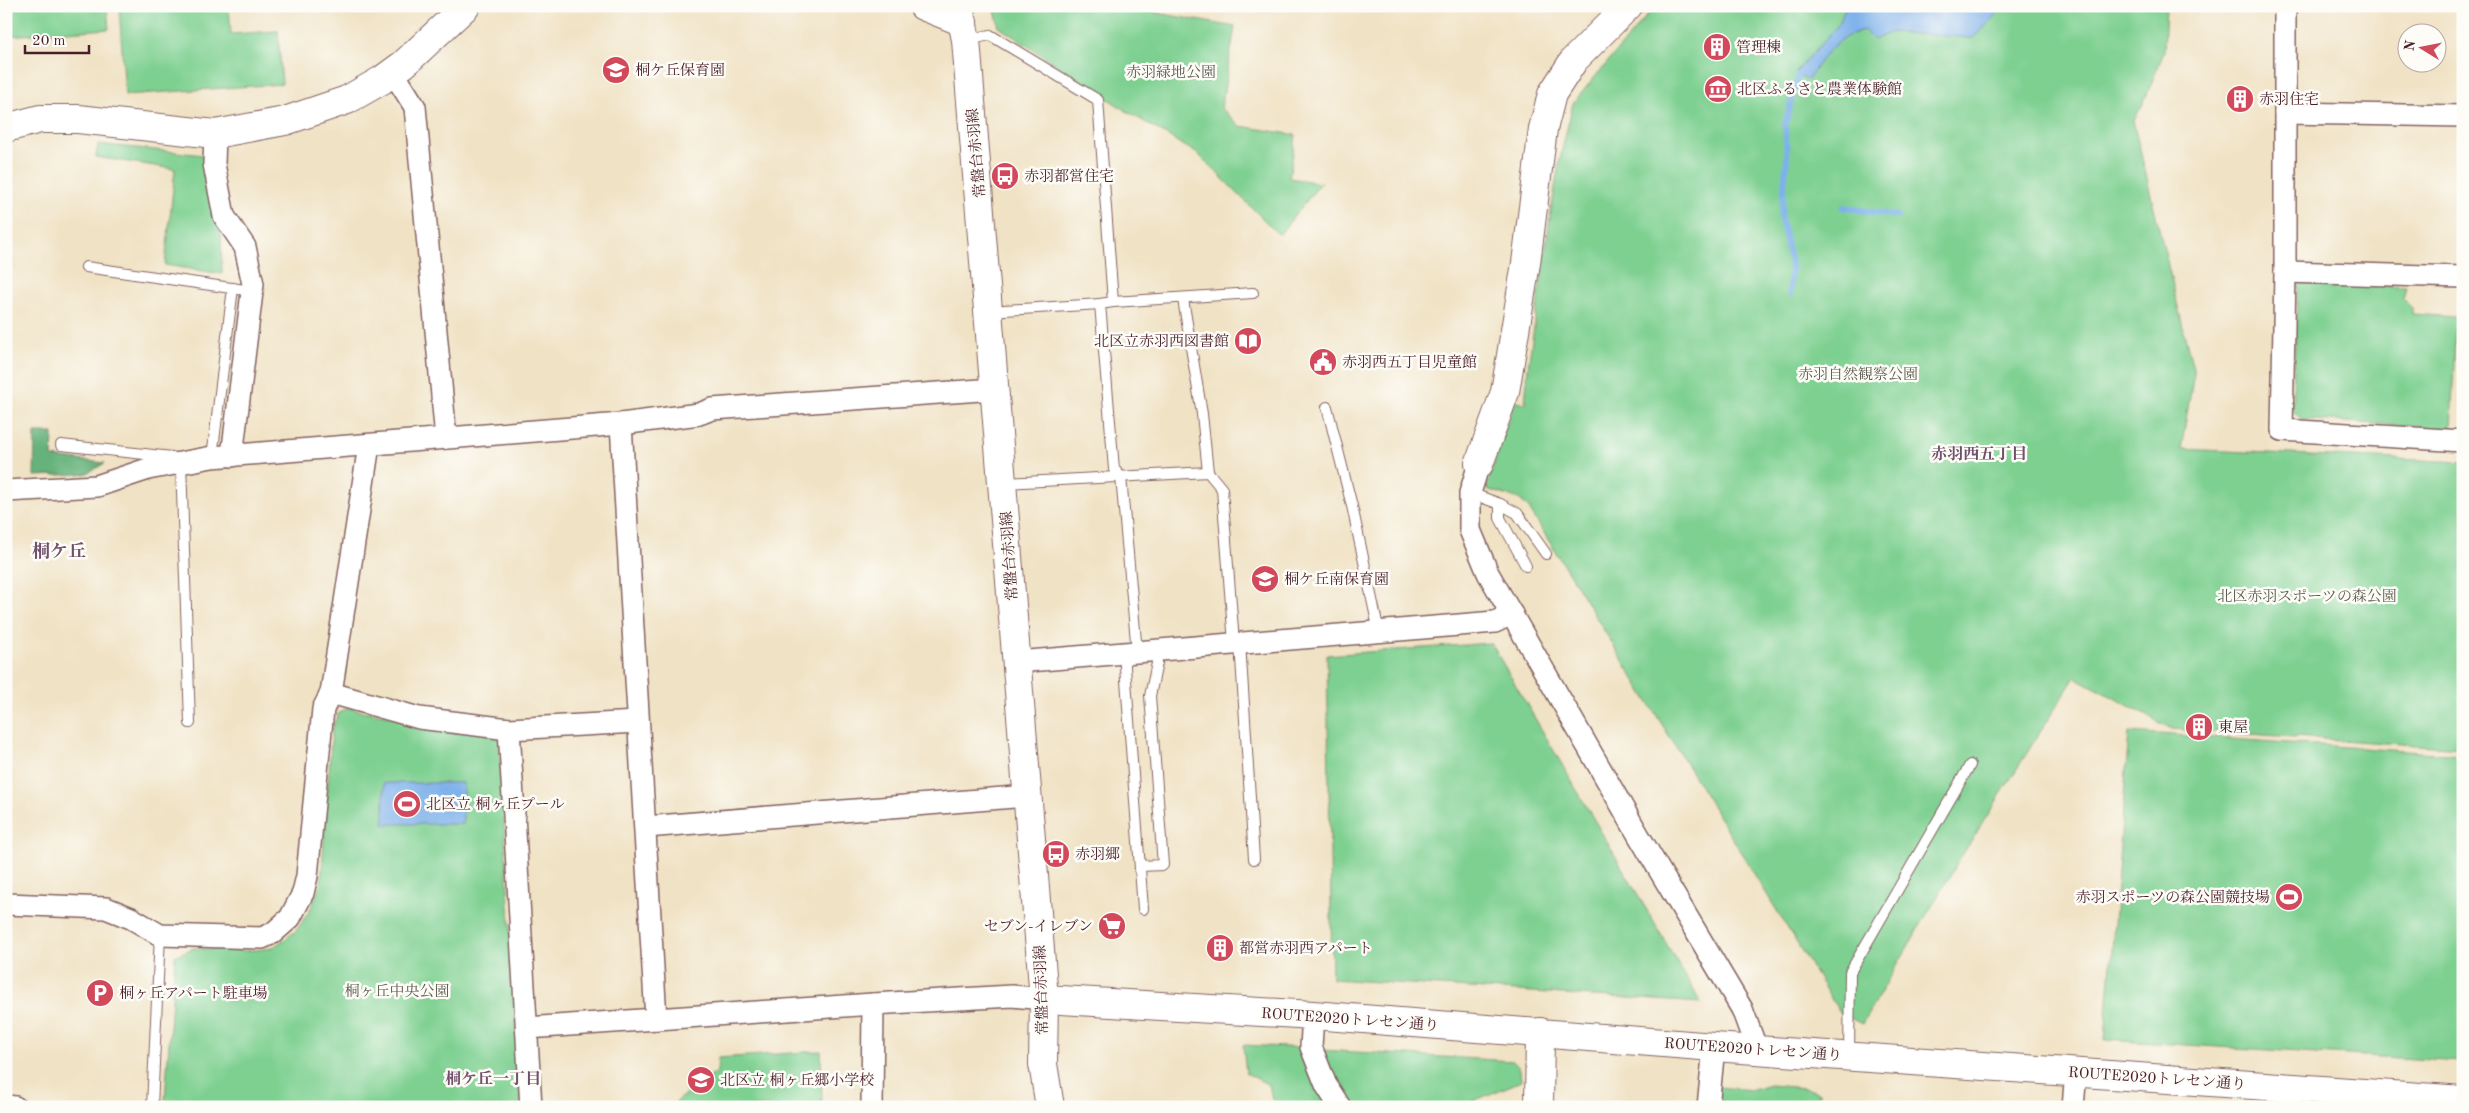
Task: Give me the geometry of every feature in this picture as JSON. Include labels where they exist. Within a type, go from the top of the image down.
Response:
[{"type":"main road","points":[[6,128],[40,119],[78,119],[215,134],[285,122],[316,112],[362,92],[394,72],[466,6]]},
{"type":"main road","points":[[924,6],[963,23]]},
{"type":"main road","points":[[1479,464],[1505,392],[1526,263],[1543,129],[1552,94],[1574,60],[1628,6]]},
{"type":"main road","name":"常盤台赤羽線","points":[[963,23],[989,311],[1044,999],[1042,1064],[1050,1107]]},
{"type":"main road","name":"ROUTE2020トレセン通り","points":[[1044,999],[1540,1032],[1714,1047],[2076,1072],[2446,1102]]},
{"type":"main road","points":[[1539,1107],[1540,1032]]},
{"type":"street","points":[[2285,6],[2285,272],[2282,430],[2463,441]]},
{"type":"street","points":[[394,72],[414,107],[446,438]]},
{"type":"street","points":[[2285,112],[2463,116]]},
{"type":"street","points":[[205,459],[243,289],[253,284],[245,247],[224,216],[214,164],[215,134]]},
{"type":"street","points":[[2285,272],[2463,277]]},
{"type":"street","points":[[6,491],[97,486],[148,469],[205,459],[621,424],[699,414],[712,409],[995,389]]},
{"type":"street","points":[[621,424],[639,708],[637,722],[646,826],[644,841],[656,1019]]},
{"type":"street","points":[[6,904],[106,908],[131,918],[160,935],[262,938],[273,933],[290,918],[303,893],[307,876],[323,709],[331,693],[369,445]]},
{"type":"street","points":[[1479,464],[1470,493],[1470,530],[1488,573],[1742,1009],[1757,1050]]},
{"type":"street","points":[[1017,662],[1495,622],[1512,614]]},
{"type":"street","points":[[331,693],[419,718],[509,729],[637,722]]},
{"type":"street","points":[[509,729],[531,1107]]},
{"type":"street","points":[[646,826],[1028,796]]},
{"type":"street","points":[[527,1028],[1012,996],[1044,999]]},
{"type":"street","points":[[872,1004],[872,1107]]},
{"type":"street","points":[[1313,1016],[1312,1047],[1326,1085],[1340,1107]]},
{"type":"street","points":[[1708,1107],[1714,1047]]},
{"type":"street","points":[[2073,1107],[2076,1072]]},
{"type":"street","points":[[6,1106],[15,1107]]},
{"type":"lane","points":[[963,23],[990,35],[1098,100],[1113,302]]},
{"type":"lane","points":[[86,267],[243,289]]},
{"type":"lane","points":[[989,311],[1253,293]]},
{"type":"lane","points":[[1183,299],[1202,414],[1208,472],[1222,490],[1237,643],[1254,858]]},
{"type":"lane","points":[[1100,304],[1114,469],[1121,477],[1139,652],[1140,866],[1143,909]]},
{"type":"lane","points":[[1327,407],[1352,506],[1379,632]]},
{"type":"lane","points":[[61,445],[205,459],[190,724]]},
{"type":"lane","points":[[1003,483],[1208,472]]},
{"type":"lane","points":[[1470,493],[1500,504],[1517,513],[1546,554]]},
{"type":"lane","points":[[1500,504],[1500,518],[1526,566]]},
{"type":"lane","points":[[1139,652],[1157,663],[1150,696],[1163,865],[1140,866]]},
{"type":"lane","points":[[1849,1056],[1850,972],[1970,765]]},
{"type":"lane","points":[[152,1107],[160,935]]},
{"type":"green space","points":[[6,6],[107,6],[109,29],[6,36]]},
{"type":"green space","points":[[119,6],[229,6],[231,34],[278,31],[282,84],[125,95]]},
{"type":"green space","name":"赤羽緑地公園","points":[[994,6],[1119,6],[1235,27],[1221,108],[1240,126],[1296,135],[1289,178],[1321,183],[1279,235],[1198,154],[1128,112],[999,27]]},
{"type":"green space","name":"赤羽自然観察公園","points":[[1655,6],[2166,6],[2164,52],[2143,104],[2133,121],[2194,373],[2181,449],[2463,462],[2463,748],[2172,729],[2075,677],[1961,857],[1862,1024],[1840,1013],[1528,507],[1519,499],[1486,489],[1514,402],[1525,403],[1528,368],[1551,211],[1559,163],[1573,103]]},
{"type":"green space","points":[[98,144],[204,155],[211,201],[221,236],[222,274],[165,265],[175,169],[96,157]]},
{"type":"green space","points":[[2298,283],[2406,286],[2403,299],[2412,308],[2412,314],[2456,317],[2451,429],[2301,419],[2292,410]]},
{"type":"green space","points":[[35,433],[53,433],[52,457],[105,463],[86,474],[34,476]]},
{"type":"green space","points":[[1491,643],[1701,1003],[1332,979],[1327,655]]},
{"type":"green space","name":"桐ヶ丘中央公園","points":[[347,708],[492,735],[499,739],[521,1107],[169,1107],[165,1100],[175,956],[193,948],[245,951],[272,948],[296,931],[310,910],[321,883],[332,729],[338,714]]},
{"type":"green space","name":"赤羽スポーツの森公園競技場","points":[[2129,732],[2463,755],[2463,1062],[2105,1040]]},
{"type":"green space","points":[[1243,1045],[1306,1048],[1332,1107],[1274,1107],[1269,1085],[1246,1073]]},
{"type":"green space","points":[[1320,1050],[1513,1061],[1520,1069],[1521,1081],[1459,1107],[1348,1107]]},
{"type":"green space","points":[[821,1051],[822,1107],[673,1107],[679,1099],[717,1072],[718,1058]]},
{"type":"green space","points":[[1770,1085],[1804,1088],[1820,1093],[1812,1107],[1714,1107],[1716,1087],[1753,1090]]},
{"type":"water","points":[[1846,6],[1999,6],[1996,16],[1973,38],[1891,32],[1874,40],[1864,30],[1854,33],[1838,43],[1825,55],[1808,80],[1798,76],[1796,72],[1839,24]]},
{"type":"water","points":[[384,783],[463,783],[463,824],[384,824]]},
{"type":"waterway","points":[[1790,294],[1791,264],[1781,218],[1787,157],[1785,125],[1798,76]]},
{"type":"waterway","points":[[1843,207],[1897,216]]},
{"type":"place","name":"管理棟","points":[[1717,47]]},
{"type":"place","name":"桐ケ丘保育園","points":[[616,70]]},
{"type":"place","name":"北区ふるさと農業体験館","points":[[1718,89]]},
{"type":"place","name":"赤羽住宅","points":[[2240,99]]},
{"type":"place","name":"赤羽都営住宅","points":[[1005,176]]},
{"type":"place","name":"北区立赤羽西図書館","points":[[1248,341]]},
{"type":"place","name":"赤羽西五丁目児童館","points":[[1323,362]]},
{"type":"place","name":"桐ケ丘南保育園","points":[[1265,579]]},
{"type":"place","name":"東屋","points":[[2199,727]]},
{"type":"place","name":"北区立 桐ヶ丘プール","points":[[407,804]]},
{"type":"place","name":"赤羽郷","points":[[1056,854]]},
{"type":"place","name":"赤羽スポーツの森公園競技場","points":[[2289,897]]},
{"type":"place","name":"セブン-イレブン","points":[[1112,926]]},
{"type":"place","name":"都営赤羽西アパート","points":[[1220,948]]},
{"type":"place","name":"桐ヶ丘アパート駐車場","points":[[100,993]]},
{"type":"place","name":"北区立 桐ヶ丘郷小学校","points":[[701,1080]]},
{"type":"district","name":"赤羽西五丁目","points":[[1979,453]]},
{"type":"district","name":"桐ケ丘","points":[[59,551]]},
{"type":"district","name":"桐ケ丘一丁目","points":[[493,1078]]},
{"type":"park label","name":"北区赤羽スポーツの森公園","points":[[2307,596]]}]
